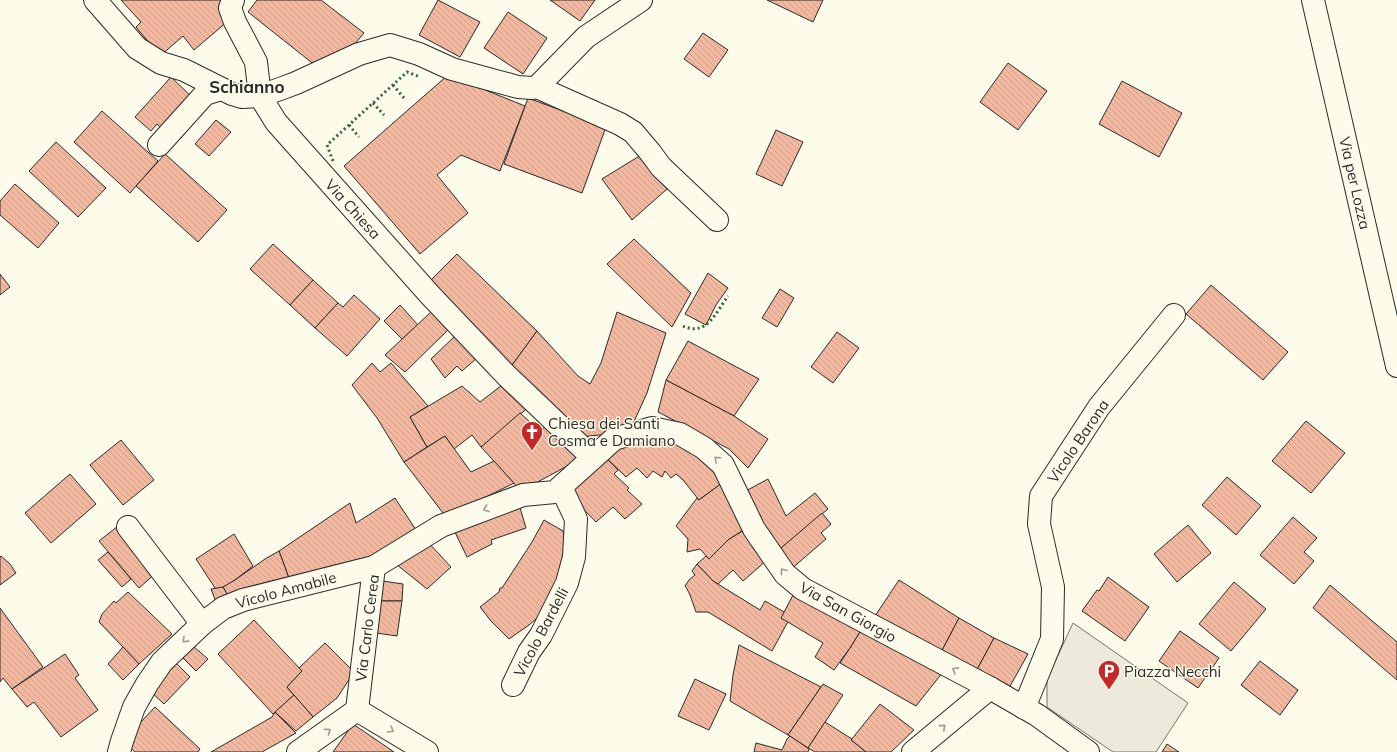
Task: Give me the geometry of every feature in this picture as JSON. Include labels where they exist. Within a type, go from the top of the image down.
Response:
[{"type":"street","points":[[95,0],[137,48],[161,63],[184,70],[221,89],[242,97],[260,96],[296,83],[359,54],[390,45],[419,54],[452,69],[518,87],[537,87],[620,124],[633,132],[661,167],[717,220]]},
{"type":"street","points":[[233,0],[230,8],[235,22],[256,62],[260,96]]},
{"type":"street","points":[[537,87],[586,37],[641,0]]},
{"type":"street","name":"Via per Lozza","points":[[1313,0],[1397,366]]},
{"type":"street","points":[[159,145],[205,94],[221,89]]},
{"type":"street","name":"Via Chiesa","points":[[260,96],[276,122],[430,295],[506,375],[593,458]]},
{"type":"street","name":"Vicolo Barona","points":[[1024,708],[1052,639],[1053,587],[1039,524],[1041,496],[1098,407],[1174,315]]},
{"type":"street","name":"Via San Giorgio","points":[[561,487],[614,439],[652,428],[680,434],[704,448],[722,465],[754,529],[784,574],[803,589],[990,688],[1037,715],[1088,752]]},
{"type":"street","name":"Via Carlo Cerea","points":[[357,710],[374,567],[441,526],[523,495],[555,492],[561,487]]},
{"type":"street","name":"Vicolo Bardelli","points":[[513,685],[529,652],[541,635],[556,607],[567,583],[574,557],[576,519],[561,487]]},
{"type":"street","points":[[128,527],[202,624]]},
{"type":"street","name":"Vicolo Amabile","points":[[119,752],[134,707],[162,662],[202,624],[223,608],[243,600],[374,567]]},
{"type":"street","points":[[913,752],[990,688]]},
{"type":"street","points":[[298,752],[357,710],[427,752]]},
{"type":"shaded area","name":"Piazza Necchi","points":[[1073,623],[1188,703],[1156,752],[1113,752],[1047,707],[1047,679]]},
{"type":"building","points":[[121,0],[226,0],[227,1],[218,8],[228,21],[194,50],[183,36],[160,56],[136,27],[141,22]]},
{"type":"building","points":[[257,0],[321,0],[364,33],[353,46],[316,66],[248,12]]},
{"type":"building","points":[[438,0],[480,22],[460,57],[419,35]]},
{"type":"building","points":[[550,0],[595,0],[580,21]]},
{"type":"building","points":[[767,0],[823,0],[813,22]]},
{"type":"building","points":[[508,12],[547,38],[523,74],[484,48]]},
{"type":"building","points":[[703,33],[728,50],[709,77],[684,59]]},
{"type":"building","points":[[1008,63],[1047,91],[1018,130],[980,102]]},
{"type":"building","points":[[448,75],[525,106],[500,171],[461,155],[437,175],[468,213],[420,254],[344,166]]},
{"type":"building","points":[[171,77],[197,102],[168,134],[157,124],[151,131],[135,117]]},
{"type":"building","points":[[1122,81],[1182,113],[1159,157],[1099,124]]},
{"type":"building","points":[[528,98],[606,127],[582,193],[504,164]]},
{"type":"building","points":[[102,111],[158,161],[130,193],[74,142]]},
{"type":"building","points":[[216,120],[231,132],[209,156],[195,144]]},
{"type":"building","points":[[776,130],[803,142],[782,186],[756,174]]},
{"type":"building","points":[[56,142],[106,188],[78,217],[29,171]]},
{"type":"building","points":[[165,154],[227,210],[198,242],[136,186]]},
{"type":"building","points":[[641,155],[667,189],[632,220],[602,179]]},
{"type":"building","points":[[15,184],[59,223],[38,248],[0,215],[0,201]]},
{"type":"building","points":[[634,239],[691,293],[672,327],[607,264]]},
{"type":"building","points":[[273,244],[313,280],[290,305],[250,269]]},
{"type":"building","points":[[457,254],[537,331],[507,372],[429,282]]},
{"type":"building","points":[[708,273],[728,288],[716,305],[706,325],[685,314]]},
{"type":"building","points":[[0,274],[10,287],[0,295]]},
{"type":"building","points":[[313,280],[338,303],[315,328],[290,305]]},
{"type":"building","points":[[1211,285],[1288,352],[1263,380],[1186,314]]},
{"type":"building","points":[[780,289],[794,298],[777,327],[762,318]]},
{"type":"building","points":[[354,295],[380,319],[347,356],[315,328],[338,303],[343,307]]},
{"type":"building","points":[[400,305],[418,325],[402,339],[384,321]]},
{"type":"building","points":[[431,312],[449,329],[405,372],[385,355]]},
{"type":"building","points":[[617,312],[666,333],[647,393],[632,426],[611,434],[578,437],[507,372],[537,331],[578,376],[590,384],[601,363]]},
{"type":"building","points":[[837,332],[859,348],[833,383],[811,367]]},
{"type":"building","points":[[456,335],[477,358],[462,371],[457,366],[445,378],[431,359]]},
{"type":"building","points":[[688,341],[759,379],[734,416],[666,380]]},
{"type":"building","points":[[372,363],[380,372],[391,363],[428,406],[410,417],[427,447],[404,462],[377,418],[352,385]]},
{"type":"building","points":[[666,380],[734,416],[768,439],[748,468],[729,449],[658,412]]},
{"type":"building","points":[[506,382],[530,406],[481,447],[472,435],[454,449],[445,436],[427,447],[410,417],[462,386],[480,402]]},
{"type":"building","name":"Chiesa dei Santi Cosma e Damiano","points":[[520,413],[540,431],[550,423],[582,458],[521,491],[481,447]]},
{"type":"building","points":[[1306,421],[1345,453],[1311,493],[1272,461]]},
{"type":"building","points":[[658,434],[708,461],[722,483],[699,500],[683,480],[676,474],[671,478],[665,471],[662,477],[653,471],[647,478],[637,468],[626,477],[603,455]]},
{"type":"building","points":[[445,436],[471,472],[494,461],[514,483],[446,517],[404,462]]},
{"type":"building","points":[[121,440],[154,480],[123,505],[90,465]]},
{"type":"building","points":[[603,455],[618,470],[614,474],[629,488],[627,490],[642,504],[625,519],[613,507],[596,522],[566,491]]},
{"type":"building","points":[[70,474],[96,504],[51,543],[25,513]]},
{"type":"building","points":[[1227,477],[1261,506],[1236,535],[1202,505]]},
{"type":"building","points":[[768,479],[786,516],[815,493],[828,509],[774,554],[742,493]]},
{"type":"building","points":[[722,483],[748,527],[728,540],[709,559],[700,549],[687,552],[688,539],[676,526],[697,498],[699,500]]},
{"type":"building","points":[[395,498],[418,533],[376,555],[324,568],[290,581],[279,551],[350,503],[356,523]]},
{"type":"building","points":[[519,504],[526,528],[491,540],[492,544],[467,557],[452,526]]},
{"type":"building","points":[[822,513],[831,524],[821,533],[826,539],[790,570],[774,554]]},
{"type":"building","points":[[1293,517],[1317,538],[1304,552],[1314,561],[1294,584],[1260,555]]},
{"type":"building","points":[[544,520],[563,531],[568,552],[544,612],[509,639],[491,621],[480,607],[499,592],[500,588],[502,588],[532,542]]},
{"type":"building","points":[[1188,525],[1211,553],[1177,582],[1154,554]]},
{"type":"building","points":[[118,526],[157,572],[139,588],[99,541]]},
{"type":"building","points":[[744,530],[767,560],[743,581],[733,570],[718,584],[713,581],[697,564],[706,556],[709,559],[728,540]]},
{"type":"building","points":[[234,534],[253,566],[235,580],[217,591],[196,559]]},
{"type":"building","points":[[426,540],[451,567],[427,589],[391,560]]},
{"type":"building","points":[[279,551],[290,581],[230,599],[223,587]]},
{"type":"building","points":[[108,552],[131,579],[122,587],[98,560]]},
{"type":"building","points":[[1,556],[10,564],[16,573],[0,585],[0,557]]},
{"type":"building","points":[[697,564],[713,581],[760,610],[765,601],[791,616],[772,651],[708,612],[696,612],[685,586],[695,575],[692,571]]},
{"type":"building","points":[[1108,577],[1149,607],[1125,641],[1082,611],[1097,590],[1099,591]]},
{"type":"building","points":[[376,580],[403,584],[402,601],[373,601]]},
{"type":"building","points":[[899,580],[959,618],[938,658],[871,622]]},
{"type":"building","points":[[1234,582],[1266,609],[1231,651],[1199,624]]},
{"type":"building","points":[[1330,585],[1397,642],[1397,680],[1313,608]]},
{"type":"building","points":[[223,587],[230,599],[216,602],[211,589]]},
{"type":"building","points":[[128,592],[172,634],[139,664],[99,622],[102,614],[114,601],[116,603]]},
{"type":"building","points":[[794,593],[863,627],[834,670],[815,657],[823,643],[781,618]]},
{"type":"building","points":[[373,601],[402,601],[397,636],[369,632]]},
{"type":"building","points":[[0,608],[43,667],[12,689],[3,678],[0,682]]},
{"type":"building","points":[[959,618],[994,638],[973,677],[938,658]]},
{"type":"building","points":[[254,620],[302,671],[287,687],[294,695],[273,714],[218,654]]},
{"type":"building","points":[[863,627],[943,672],[916,706],[840,663]]},
{"type":"building","points":[[1180,631],[1219,658],[1198,688],[1159,661]]},
{"type":"building","points":[[994,638],[1028,654],[1009,688],[973,677]]},
{"type":"building","points":[[325,643],[354,672],[337,698],[313,717],[287,687],[302,671],[299,668]]},
{"type":"building","points":[[739,645],[821,687],[788,735],[730,701]]},
{"type":"building","points":[[193,646],[208,659],[196,671],[181,656]]},
{"type":"building","points":[[123,647],[139,664],[123,680],[108,664]]},
{"type":"building","points":[[65,654],[79,675],[75,678],[98,710],[61,737],[34,702],[27,707],[12,689]]},
{"type":"building","points":[[1260,661],[1298,690],[1280,715],[1241,685]]},
{"type":"building","points":[[175,662],[190,677],[164,704],[148,689]]},
{"type":"building","points":[[695,679],[726,694],[709,730],[678,716]]},
{"type":"building","points":[[823,684],[843,695],[808,748],[788,735]]},
{"type":"building","points":[[294,695],[313,717],[296,731],[275,712]]},
{"type":"building","points":[[880,704],[914,730],[891,752],[866,752],[851,740]]},
{"type":"building","points":[[155,707],[200,749],[198,752],[135,752],[123,741]]},
{"type":"building","points":[[275,712],[296,733],[262,752],[211,752],[272,717]]},
{"type":"building","points":[[825,722],[852,739],[851,740],[866,752],[815,752],[808,748]]},
{"type":"building","points":[[353,724],[394,752],[333,752]]},
{"type":"building","points":[[790,736],[809,749],[808,752],[754,752],[756,743],[782,750]]},
{"type":"building","points":[[1167,744],[1179,752],[1162,752]]},
{"type":"hedge","points":[[333,161],[327,145],[407,72],[420,77]]},
{"type":"hedge","points":[[393,85],[404,98]]},
{"type":"hedge","points":[[373,103],[384,115]]},
{"type":"hedge","points":[[349,125],[359,137]]},
{"type":"hedge","points":[[683,326],[691,329],[705,326],[715,315],[728,296]]},
{"type":"place","name":"Chiesa dei Santi Cosma e Damiano","points":[[532,452]]},
{"type":"place","name":"Piazza Necchi","points":[[1109,690]]},
{"type":"district","name":"Schianno","points":[[247,86]]}]
